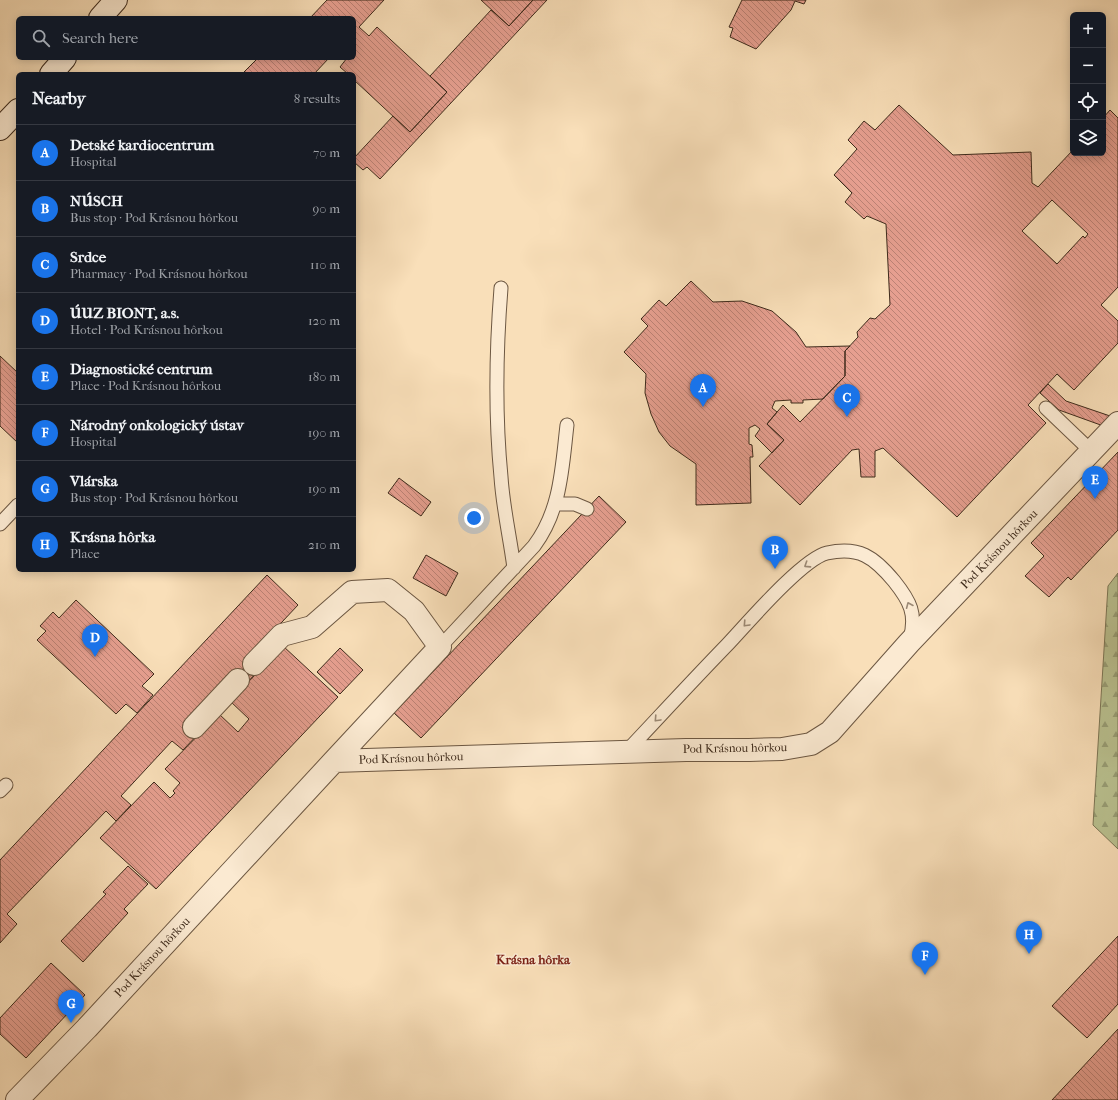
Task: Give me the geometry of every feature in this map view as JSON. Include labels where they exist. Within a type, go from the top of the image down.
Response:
[{"type":"street","points":[[102,16],[116,0]]},
{"type":"street","points":[[53,72],[63,60]]},
{"type":"street","points":[[0,129],[16,112]]},
{"type":"street","name":"Pod Krásnou hôrkou","points":[[334,760],[627,751],[782,749],[811,744],[830,732],[909,643],[1118,423]]},
{"type":"street","points":[[254,664],[282,635],[312,627],[352,592],[388,590],[414,612],[440,646]]},
{"type":"street","name":"Pod Krásnou hôrkou","points":[[17,1100],[87,1028],[440,646]]},
{"type":"street","points":[[194,727],[238,680]]},
{"type":"lane","points":[[501,288],[498,326],[497,401],[501,477],[514,568]]},
{"type":"lane","points":[[1046,408],[1092,451]]},
{"type":"lane","points":[[440,646],[514,568],[542,535],[556,504],[561,485],[567,425]]},
{"type":"lane","points":[[556,504],[575,504],[587,509]]},
{"type":"lane","points":[[0,524],[16,507]]},
{"type":"lane","points":[[627,751],[773,596],[801,570],[825,554],[843,551],[864,553],[879,564],[904,594],[911,609],[914,625],[909,643]]},
{"type":"green space","points":[[1118,573],[1118,849],[1093,825],[1108,586]]},
{"type":"building","points":[[327,0],[384,0],[359,27],[369,36],[377,27],[447,92],[410,132],[356,82],[356,72],[346,72],[340,67],[345,60],[356,60],[356,16],[312,16]]},
{"type":"building","points":[[481,0],[533,0],[509,26]]},
{"type":"building","points":[[533,0],[547,0],[380,179],[367,167],[363,170],[356,164],[356,156],[393,116],[410,132],[447,92],[430,76],[491,10],[509,26]]},
{"type":"building","points":[[742,0],[806,0],[804,4],[795,1],[791,10],[756,49],[730,37],[733,28],[729,27]]},
{"type":"building","points":[[256,60],[327,60],[316,72],[244,72]]},
{"type":"building","points":[[899,105],[953,155],[1031,152],[1032,183],[1038,187],[1070,153],[1070,156],[1106,156],[1106,115],[1110,110],[1118,118],[1118,287],[1101,305],[1118,321],[1118,343],[1074,390],[1057,374],[1028,405],[1046,423],[957,517],[883,448],[875,451],[875,477],[861,477],[859,449],[852,450],[800,505],[759,466],[784,440],[767,424],[783,405],[800,422],[845,376],[845,351],[858,337],[857,332],[870,318],[875,319],[890,305],[886,224],[867,216],[864,219],[845,202],[852,193],[834,175],[857,149],[848,140],[864,121],[875,130]],"holes":[[[1052,200],[1088,234],[1085,238],[1083,236],[1057,264],[1022,231]]]},
{"type":"building","points":[[691,281],[713,302],[742,301],[772,311],[796,332],[806,347],[850,346],[845,351],[845,376],[823,399],[803,400],[803,403],[791,403],[791,400],[775,401],[772,408],[777,412],[767,424],[784,440],[772,453],[755,436],[760,429],[755,425],[749,428],[749,444],[752,445],[753,457],[750,457],[751,503],[696,505],[696,464],[670,446],[659,432],[651,414],[645,393],[646,374],[624,352],[648,326],[641,319],[659,300],[666,306]]},
{"type":"building","points":[[0,356],[16,371],[16,441],[0,426]]},
{"type":"building","points":[[1048,384],[1066,401],[1116,418],[1109,428],[1059,410],[1040,393]]},
{"type":"building","points":[[1118,452],[1118,530],[1071,580],[1068,577],[1049,597],[1025,576],[1044,556],[1031,543]]},
{"type":"building","points":[[399,478],[431,502],[421,516],[388,493]]},
{"type":"building","points":[[599,496],[626,522],[421,738],[394,713]]},
{"type":"building","points":[[426,555],[458,573],[446,596],[413,578]]},
{"type":"building","points":[[267,575],[298,605],[251,655],[259,670],[183,750],[172,741],[121,796],[131,805],[116,821],[106,811],[7,914],[17,924],[0,943],[0,860]]},
{"type":"building","points":[[76,600],[154,674],[142,686],[153,695],[137,713],[126,704],[116,714],[37,640],[46,631],[40,626],[53,612],[59,618]]},
{"type":"building","points":[[283,646],[338,697],[156,889],[100,838],[154,782],[170,798],[175,793],[173,791],[180,783],[165,769],[219,714],[238,732],[249,719],[230,701]]},
{"type":"building","points":[[340,648],[363,670],[340,694],[317,672]]},
{"type":"building","points":[[128,866],[148,884],[124,909],[128,913],[83,962],[61,941],[106,894],[103,892]]},
{"type":"building","points":[[1118,936],[1118,1004],[1087,1038],[1052,1006]]},
{"type":"building","points":[[51,963],[85,995],[26,1058],[0,1034],[0,1018]]},
{"type":"building","points":[[1118,1029],[1118,1100],[1052,1100]]},
{"type":"place","name":"Detské kardiocentrum","points":[[703,407]]},
{"type":"place","name":"Srdce","points":[[847,417]]},
{"type":"place","name":"Diagnostické centrum","points":[[1095,499]]},
{"type":"place","name":"NÚSCH","points":[[775,569]]},
{"type":"place","name":"ÚUZ BIONT, a.s.","points":[[95,657]]},
{"type":"place","name":"Krásna hôrka","points":[[1029,954]]},
{"type":"place","name":"Národný onkologický ústav","points":[[925,975]]},
{"type":"place","name":"Vlárska","points":[[71,1023]]},
{"type":"district","name":"Krásna hôrka","points":[[533,959]]}]
